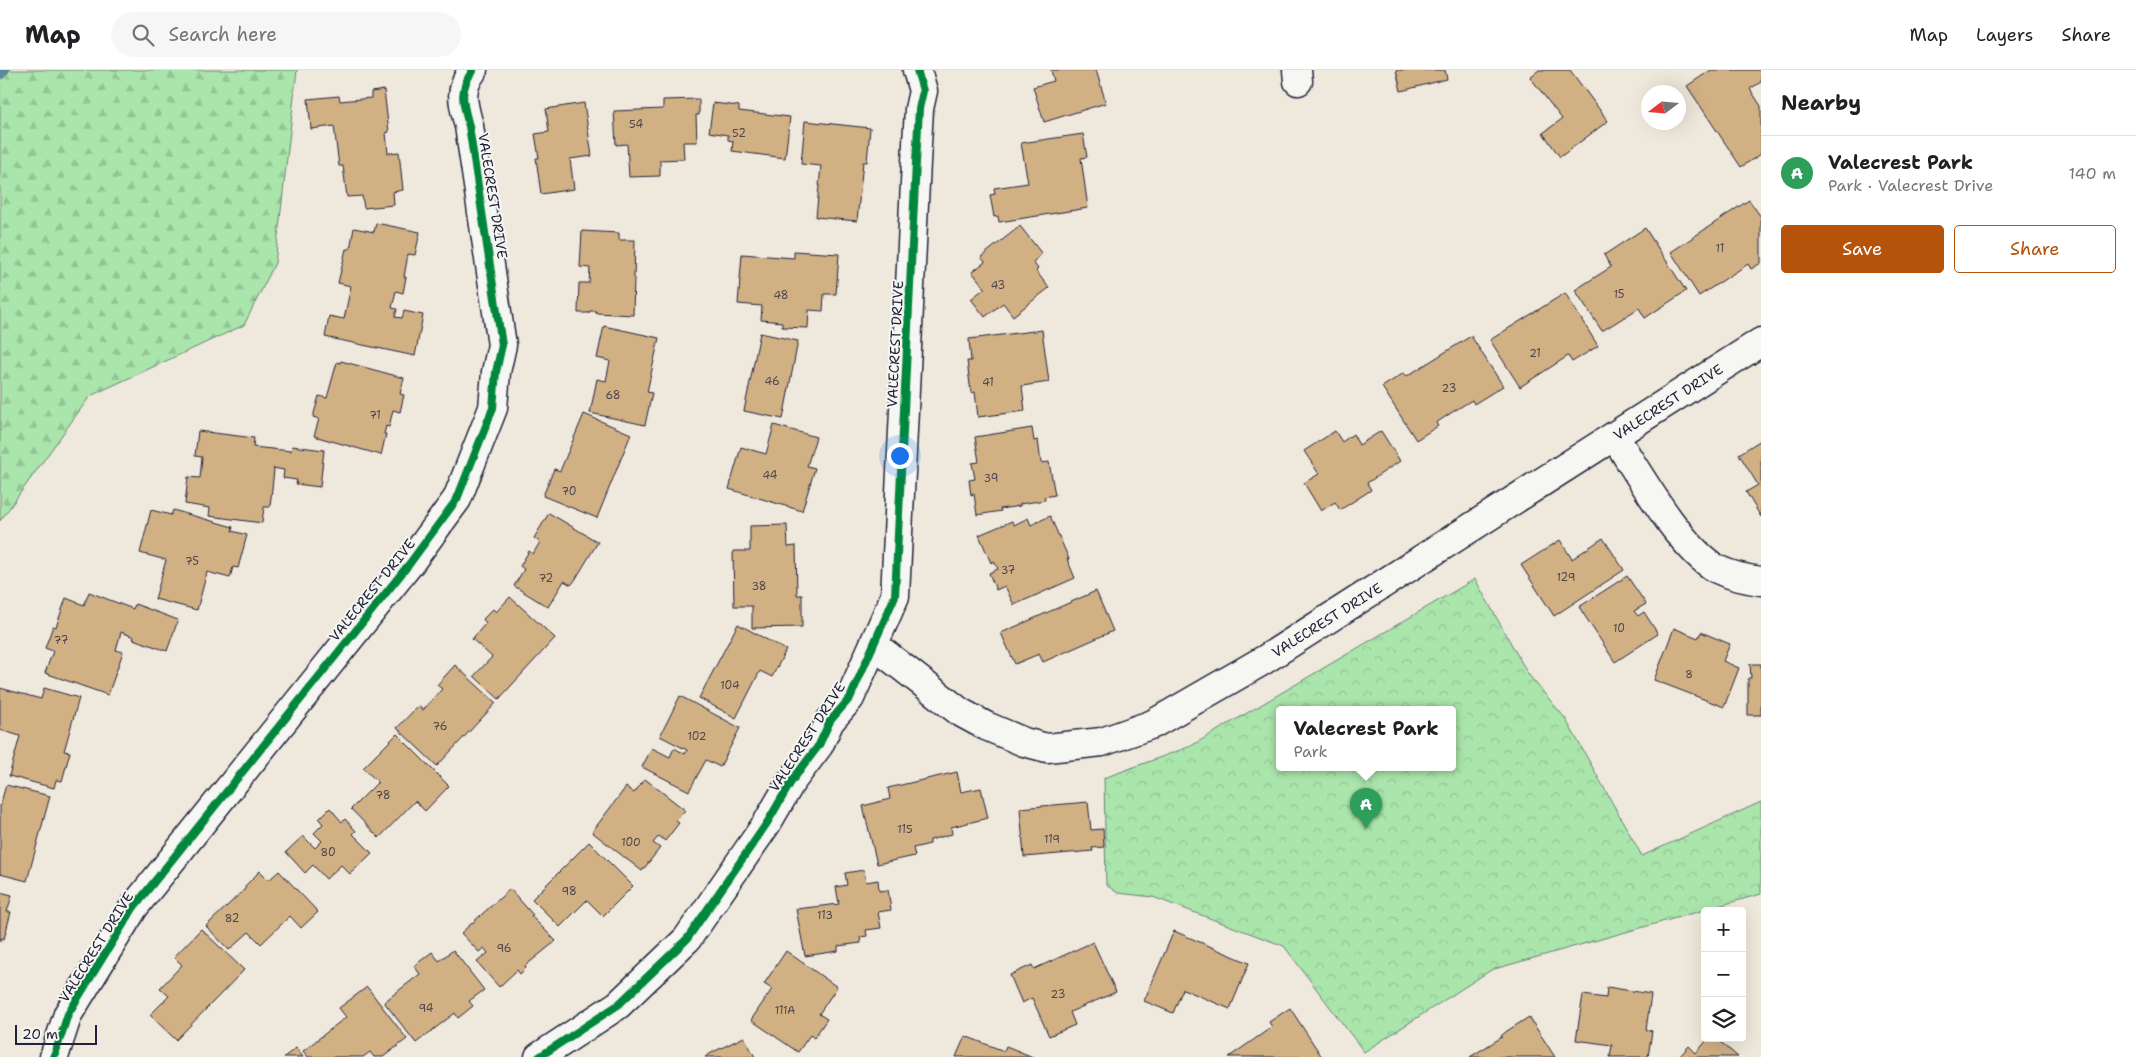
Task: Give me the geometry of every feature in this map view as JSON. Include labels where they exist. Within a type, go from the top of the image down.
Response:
[{"type":"street","name":"VALECREST DRIVE","points":[[54,1057],[68,1014],[134,907],[436,530],[457,498],[493,408],[496,372],[502,345],[470,126],[462,99],[466,81],[474,70]]},
{"type":"street","name":"VALECREST DRIVE","points":[[539,1057],[618,1004],[687,939],[763,830],[791,782],[819,745],[830,721],[850,698],[895,596],[916,162],[919,109],[923,91],[917,70]]},
{"type":"street","name":"VALECREST DRIVE","points":[[874,645],[960,712],[986,726],[1024,742],[1047,748],[1102,742],[1153,724],[1264,660],[1761,342]]},
{"type":"street","points":[[1615,437],[1677,531],[1696,552],[1716,568],[1737,577],[1761,581]]},
{"type":"green space","points":[[0,70],[297,70],[275,263],[244,325],[90,396],[0,521]]},
{"type":"green space","points":[[1475,579],[1528,674],[1565,718],[1642,856],[1761,802],[1761,894],[1715,907],[1701,907],[1701,911],[1491,970],[1364,1052],[1284,946],[1153,897],[1118,893],[1106,885],[1104,778],[1191,746]]},
{"type":"building","points":[[1051,70],[1096,70],[1106,103],[1044,122],[1033,87],[1054,81]]},
{"type":"building","points":[[1396,70],[1445,70],[1447,79],[1401,91]]},
{"type":"building","points":[[1539,70],[1570,70],[1608,121],[1560,157],[1543,133],[1562,119],[1530,77]]},
{"type":"building","points":[[1711,70],[1761,70],[1761,82],[1750,89],[1761,106],[1761,154],[1741,167],[1687,86]]},
{"type":"building","points":[[384,90],[389,132],[386,133],[388,153],[399,152],[403,190],[393,192],[394,205],[364,208],[362,196],[347,197],[343,166],[339,166],[334,126],[311,129],[308,99],[339,96],[340,101],[371,98],[371,92]]},
{"type":"building","points":[[699,99],[699,115],[696,115],[697,142],[683,142],[684,159],[660,160],[660,176],[629,177],[627,144],[616,145],[614,111],[663,109],[663,100]]},
{"type":"building","points":[[584,103],[592,156],[570,159],[574,189],[541,194],[536,158],[539,158],[535,134],[549,132],[546,109]]},
{"type":"building","points":[[713,103],[739,106],[739,111],[790,117],[785,158],[732,151],[733,141],[728,140],[728,135],[709,132]]},
{"type":"building","points":[[805,121],[870,128],[867,162],[863,162],[857,221],[816,217],[821,166],[801,164]]},
{"type":"building","points":[[1083,134],[1087,157],[1081,158],[1088,208],[999,222],[998,216],[994,217],[990,195],[995,194],[994,188],[1028,183],[1021,143]]},
{"type":"building","points":[[1749,200],[1761,217],[1761,263],[1751,269],[1748,264],[1699,296],[1671,252]]},
{"type":"building","points":[[376,223],[420,232],[415,255],[408,254],[403,293],[396,291],[392,308],[397,309],[395,317],[402,318],[404,311],[423,315],[415,356],[325,337],[329,316],[344,319],[351,286],[338,283],[346,249],[350,249],[354,228],[374,232]]},
{"type":"building","points":[[1020,226],[1042,254],[1033,262],[1038,269],[1036,271],[1049,288],[1013,316],[1003,303],[985,317],[971,299],[985,288],[972,272],[985,262],[981,257]]},
{"type":"building","points":[[1645,228],[1686,291],[1645,318],[1639,308],[1602,331],[1575,290],[1611,267],[1604,255]]},
{"type":"building","points":[[582,231],[619,233],[619,240],[635,240],[633,315],[596,313],[596,311],[578,313],[579,283],[589,283],[590,268],[580,267]]},
{"type":"building","points":[[794,251],[839,254],[836,294],[824,294],[823,311],[809,310],[808,328],[782,327],[782,322],[761,320],[762,306],[738,304],[742,254],[794,258]]},
{"type":"building","points":[[1565,293],[1598,346],[1572,362],[1568,356],[1520,387],[1490,340]]},
{"type":"building","points":[[604,326],[659,338],[647,392],[652,393],[645,425],[590,413],[597,379],[606,381],[610,361],[597,358]]},
{"type":"building","points":[[1042,330],[1049,382],[1022,386],[1025,411],[978,417],[975,392],[971,393],[967,361],[971,361],[969,339]]},
{"type":"building","points":[[760,333],[798,341],[783,419],[744,411]]},
{"type":"building","points":[[1471,336],[1503,386],[1474,404],[1472,400],[1454,411],[1436,423],[1438,426],[1416,440],[1382,387],[1404,373],[1407,376]]},
{"type":"building","points":[[341,361],[404,378],[400,394],[404,395],[400,412],[393,410],[389,427],[386,426],[381,455],[314,436],[319,419],[313,417],[319,396],[327,398],[337,362],[340,363]]},
{"type":"building","points":[[584,414],[631,434],[597,518],[543,496],[554,469],[560,471]]},
{"type":"building","points":[[774,425],[816,437],[807,466],[815,468],[802,511],[729,489],[741,447],[766,454]]},
{"type":"building","points":[[1032,428],[1034,441],[1038,440],[1041,463],[1049,462],[1055,495],[1044,497],[1045,500],[977,515],[974,494],[971,495],[969,480],[975,479],[972,463],[979,462],[975,437]]},
{"type":"building","points":[[198,431],[254,438],[253,447],[291,451],[292,446],[324,450],[320,487],[296,484],[297,480],[283,478],[284,470],[273,468],[270,507],[264,507],[262,523],[209,516],[210,508],[185,504],[188,477],[200,478],[202,457],[195,456]]},
{"type":"building","points":[[1335,431],[1342,442],[1353,434],[1359,445],[1381,431],[1400,461],[1367,483],[1371,490],[1340,510],[1335,502],[1321,511],[1304,483],[1319,474],[1304,451]]},
{"type":"building","points":[[1761,440],[1761,517],[1746,492],[1758,485],[1739,454]]},
{"type":"building","points":[[151,510],[171,515],[173,510],[233,527],[232,531],[247,535],[238,568],[233,567],[230,578],[207,572],[197,610],[155,599],[166,560],[140,553]]},
{"type":"building","points":[[549,513],[598,542],[575,580],[571,585],[564,581],[548,607],[514,586],[524,569],[520,566],[529,551],[533,554],[540,542],[534,538]]},
{"type":"building","points":[[1050,516],[1069,559],[1067,559],[1075,578],[1014,605],[1005,586],[996,590],[989,573],[998,569],[994,561],[991,563],[979,535],[1012,521],[1014,525],[1028,518],[1031,525]]},
{"type":"building","points":[[787,525],[788,547],[796,546],[797,595],[802,595],[802,627],[752,628],[752,606],[734,606],[733,551],[750,551],[750,526]]},
{"type":"building","points":[[1603,538],[1624,570],[1554,616],[1521,565],[1560,540],[1572,559]]},
{"type":"building","points":[[1627,576],[1646,604],[1634,611],[1638,616],[1644,612],[1658,634],[1615,662],[1579,607]]},
{"type":"building","points":[[1096,591],[1113,631],[1043,662],[1039,654],[1015,664],[1001,633]]},
{"type":"building","points":[[89,592],[133,609],[135,604],[178,620],[167,651],[133,639],[134,637],[121,632],[116,650],[123,652],[108,695],[45,673],[53,651],[45,648],[53,626],[56,627],[66,598],[84,605]]},
{"type":"building","points":[[510,597],[555,638],[499,699],[474,676],[492,657],[472,639],[486,623],[483,619],[493,609],[496,612]]},
{"type":"building","points":[[738,624],[786,650],[772,677],[760,671],[736,718],[699,698]]},
{"type":"building","points":[[1674,628],[1698,638],[1701,632],[1730,644],[1723,661],[1739,668],[1724,707],[1654,680]]},
{"type":"building","points":[[1750,664],[1761,664],[1761,715],[1748,715],[1748,678],[1751,678]]},
{"type":"building","points":[[455,665],[496,703],[437,766],[397,728],[418,706],[423,710],[442,689],[437,685]]},
{"type":"building","points":[[0,688],[41,699],[44,688],[79,698],[64,751],[70,752],[62,781],[56,780],[54,788],[9,776],[20,736],[0,730]]},
{"type":"building","points":[[680,696],[740,728],[720,767],[706,760],[689,791],[642,767],[652,748],[670,757],[674,748],[685,754],[687,750],[660,736]]},
{"type":"building","points":[[397,734],[449,786],[425,811],[415,801],[379,838],[351,809],[378,782],[363,768]]},
{"type":"building","points":[[957,772],[961,792],[981,788],[988,818],[951,827],[952,834],[930,840],[930,844],[913,848],[915,856],[877,864],[863,806],[890,799],[888,788]]},
{"type":"building","points":[[645,779],[685,810],[676,821],[679,823],[665,841],[659,836],[653,843],[660,848],[642,871],[592,832],[626,787],[634,793]]},
{"type":"building","points":[[6,785],[50,796],[27,881],[0,874],[0,806]]},
{"type":"building","points":[[1088,802],[1091,830],[1103,829],[1104,847],[1092,848],[1093,851],[1024,857],[1020,808]]},
{"type":"building","points":[[330,808],[342,822],[345,819],[356,831],[353,834],[372,853],[350,874],[341,865],[326,879],[313,865],[305,873],[286,852],[303,836],[315,848],[322,841],[314,833],[323,824],[319,819]]},
{"type":"building","points":[[589,842],[633,886],[603,916],[587,900],[560,927],[532,899]]},
{"type":"building","points":[[864,870],[866,882],[878,880],[879,891],[888,890],[891,910],[878,912],[881,928],[866,930],[867,936],[860,937],[861,943],[838,946],[838,951],[805,956],[796,909],[839,904],[836,887],[847,885],[845,873]]},
{"type":"building","points":[[260,871],[269,880],[279,871],[318,912],[301,928],[290,916],[261,944],[249,932],[229,950],[206,926],[246,888],[244,887]]},
{"type":"building","points":[[510,889],[533,915],[531,916],[556,941],[525,966],[526,968],[520,974],[517,970],[499,987],[477,962],[488,953],[484,948],[479,952],[461,933]]},
{"type":"building","points":[[0,892],[12,895],[7,912],[11,912],[4,939],[1,938],[0,942]]},
{"type":"building","points":[[201,929],[244,970],[176,1040],[150,1015],[169,996],[160,988],[182,965],[174,957]]},
{"type":"building","points":[[1174,931],[1249,963],[1230,1009],[1183,989],[1173,1013],[1144,1001]]},
{"type":"building","points":[[1093,942],[1116,992],[1070,1012],[1075,1025],[1049,1036],[1032,998],[1022,1003],[1010,975],[1032,965],[1034,969]]},
{"type":"building","points":[[453,950],[484,990],[469,1001],[473,1006],[458,1018],[455,1013],[416,1043],[384,1002],[420,974],[414,966],[432,952],[439,961]]},
{"type":"building","points":[[786,951],[837,987],[819,1014],[827,1019],[814,1038],[810,1035],[798,1052],[751,1020],[772,989],[764,984]]},
{"type":"building","points":[[367,987],[407,1039],[383,1057],[374,1057],[370,1052],[363,1057],[308,1057],[303,1051],[346,1017],[339,1008]]},
{"type":"building","points":[[1607,987],[1651,994],[1646,1030],[1652,1031],[1648,1057],[1610,1057],[1612,1045],[1576,1040],[1583,995],[1606,998]]},
{"type":"building","points":[[1290,1008],[1322,1057],[1229,1057],[1272,1027],[1269,1022]]},
{"type":"building","points":[[1529,1017],[1555,1057],[1470,1057],[1502,1037],[1507,1031]]},
{"type":"building","points":[[965,1036],[1004,1051],[1006,1046],[1033,1057],[956,1057]]},
{"type":"building","points":[[744,1037],[755,1057],[705,1057],[713,1052]]},
{"type":"building","points":[[1706,1042],[1721,1042],[1738,1057],[1679,1057],[1689,1046],[1696,1053]]},
{"type":"building","points":[[296,1048],[303,1057],[284,1057]]},
{"type":"waterway","points":[[0,75],[5,70]]},
{"type":"cycle path","points":[[54,1057],[68,1014],[134,907],[410,563],[457,499],[493,408],[496,372],[502,345],[463,97],[465,84],[473,70]]},
{"type":"cycle path","points":[[539,1057],[618,1005],[687,939],[767,823],[791,782],[819,745],[830,721],[850,698],[895,596],[916,162],[919,109],[923,91],[917,70]]},
{"type":"place","name":"Valecrest Park","points":[[1366,829]]}]
